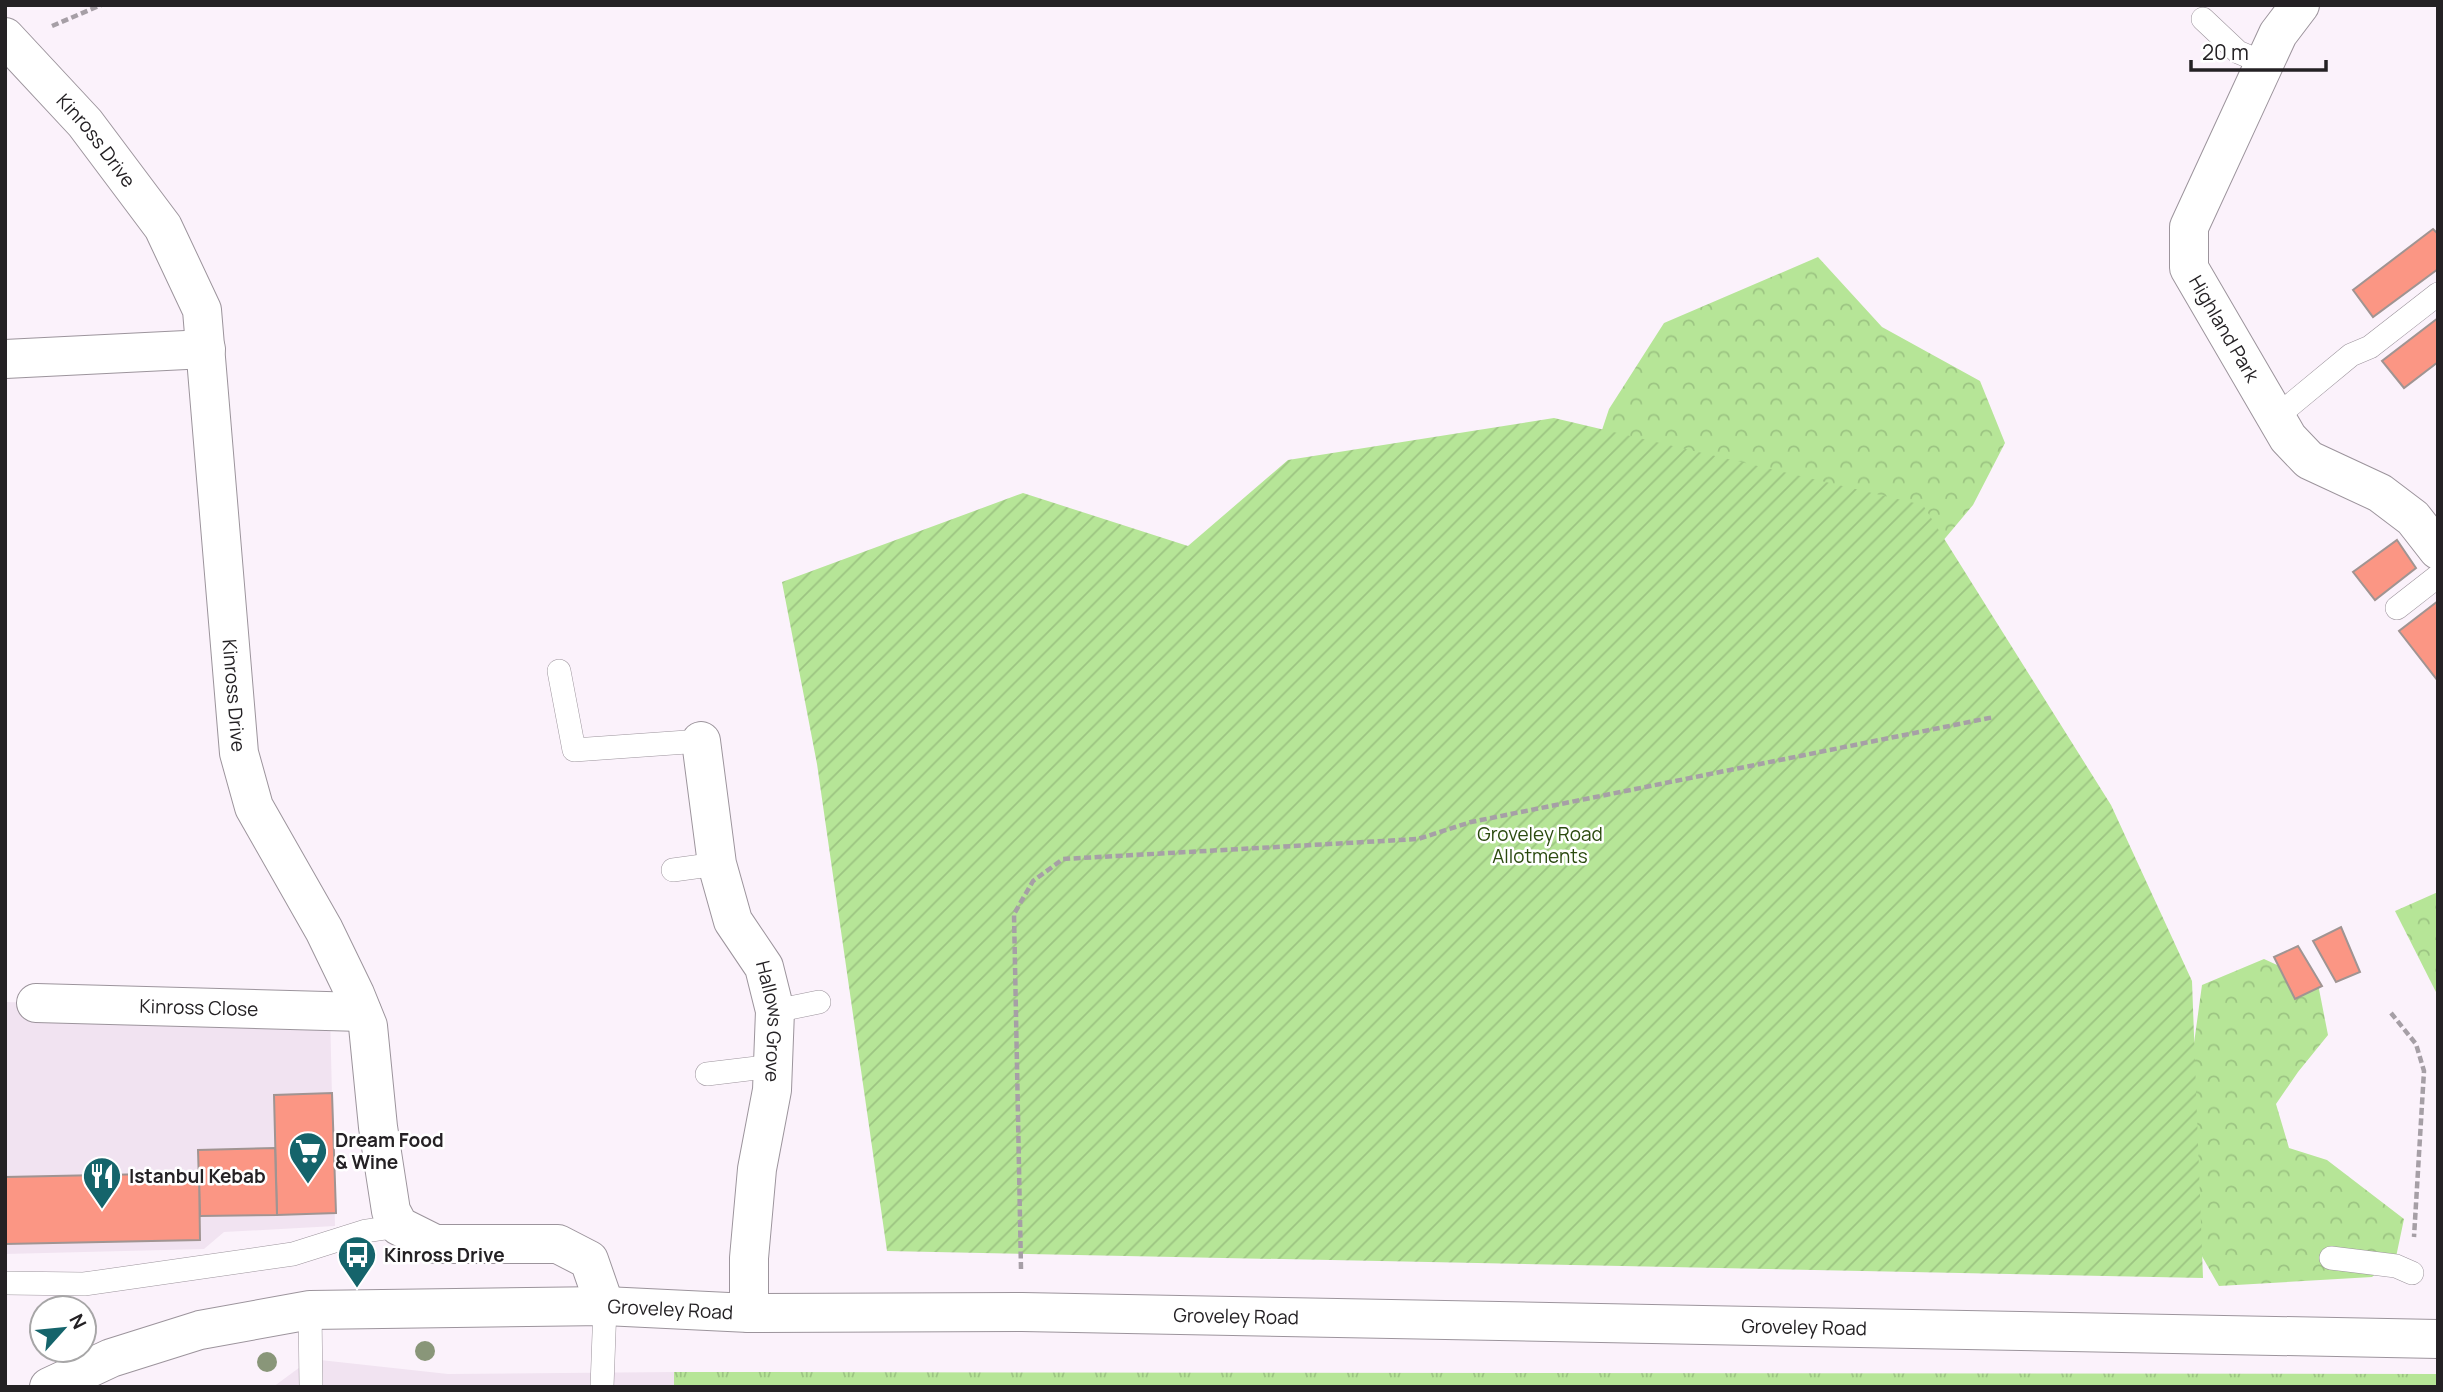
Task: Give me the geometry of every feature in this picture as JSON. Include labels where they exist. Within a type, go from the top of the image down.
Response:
[{"type":"street","name":"Highland Park","points":[[2300,5],[2278,34],[2189,227],[2189,268],[2288,438],[2309,460],[2380,493],[2413,518],[2438,550]]},
{"type":"street","name":"Kinross Drive","points":[[9,40],[85,123],[163,227],[202,310],[239,753],[254,807],[324,930],[368,1026],[391,1211],[399,1226]]},
{"type":"street","points":[[5,359],[206,349]]},
{"type":"street","name":"Hallows Grove","points":[[701,741],[717,863],[733,921],[764,967],[775,1011],[772,1090],[757,1169],[749,1258],[748,1313]]},
{"type":"street","name":"Kinross Close","points":[[36,1003],[362,1012]]},
{"type":"street","points":[[399,1226],[435,1244],[558,1244],[589,1260],[605,1306]]},
{"type":"street","name":"Groveley Road","points":[[48,1387],[111,1358],[200,1330],[310,1310],[605,1306],[748,1313],[1022,1312],[2438,1339]]},
{"type":"lane","points":[[2203,19],[2238,52],[2264,63]]},
{"type":"lane","points":[[2276,417],[2351,355],[2370,347],[2438,294]]},
{"type":"lane","points":[[2397,608],[2438,576]]},
{"type":"lane","points":[[559,671],[574,750],[701,741]]},
{"type":"lane","points":[[673,870],[717,863]]},
{"type":"lane","points":[[775,1011],[819,1002]]},
{"type":"lane","points":[[708,1074],[773,1066]]},
{"type":"lane","points":[[5,1283],[85,1284],[266,1258],[293,1254],[366,1231],[399,1226]]},
{"type":"lane","points":[[2331,1258],[2396,1266],[2412,1273]]},
{"type":"lane","points":[[602,1387],[605,1306]]},
{"type":"lane","points":[[310,1310],[311,1387]]},
{"type":"path","points":[[9,40],[101,5]]},
{"type":"path","points":[[1022,1312],[1014,914],[1032,881],[1063,859],[1418,839],[1471,822],[1994,718]]},
{"type":"path","points":[[2391,1013],[2416,1044],[2424,1071],[2412,1273]]},
{"type":"shaded area","points":[[5,1002],[330,1011],[335,1226],[224,1232],[204,1249],[5,1254]]},
{"type":"shaded area","points":[[311,1359],[448,1374],[674,1372],[674,1387],[273,1387]]},
{"type":"green space","points":[[1818,257],[1882,327],[1980,381],[2005,443],[1973,505],[1926,561],[1585,481],[1609,409],[1664,323]]},
{"type":"green space","name":"Groveley Road Allotments","points":[[1554,418],[1923,505],[2111,805],[2192,981],[2203,1278],[887,1251],[817,764],[782,582],[1023,493],[1188,546],[1288,460]]},
{"type":"green space","points":[[2438,892],[2438,996],[2395,911]]},
{"type":"green space","points":[[2264,959],[2318,984],[2328,1035],[2276,1104],[2289,1148],[2327,1160],[2404,1219],[2396,1257],[2372,1277],[2219,1286],[2191,1237],[2185,1109],[2202,985]]},
{"type":"green space","points":[[674,1372],[2438,1374],[2438,1387],[674,1387]]},
{"type":"building","points":[[2433,229],[2438,234],[2438,269],[2373,317],[2353,290]]},
{"type":"building","points":[[2438,318],[2438,362],[2404,388],[2382,361]]},
{"type":"building","points":[[2397,540],[2416,568],[2375,600],[2353,572]]},
{"type":"building","points":[[2438,601],[2438,681],[2399,631]]},
{"type":"building","points":[[2341,927],[2360,972],[2336,982],[2313,941]]},
{"type":"building","points":[[2298,946],[2322,986],[2295,999],[2274,957]]},
{"type":"building","points":[[332,1093],[336,1213],[277,1215],[274,1095]]},
{"type":"building","points":[[275,1148],[277,1215],[200,1216],[198,1150]]},
{"type":"building","points":[[199,1173],[200,1240],[5,1244],[5,1177]]},
{"type":"place","name":"Dream Food & Wine","points":[[308,1185]]},
{"type":"place","name":"Istanbul Kebab","points":[[102,1210]]},
{"type":"place","name":"Kinross Drive","points":[[357,1289]]}]
